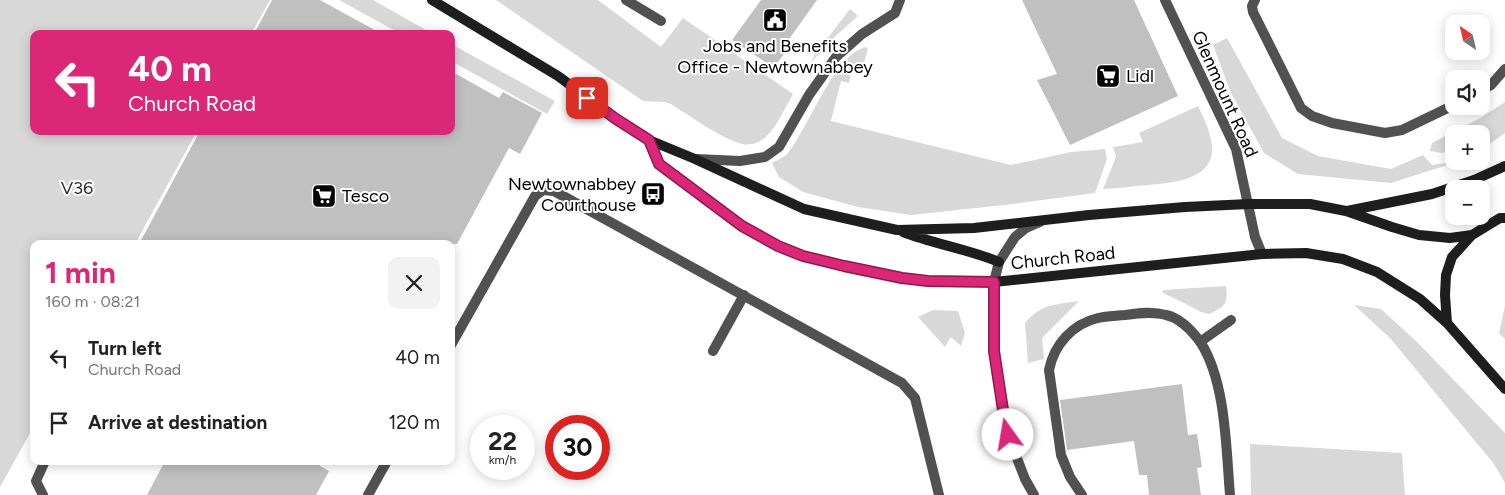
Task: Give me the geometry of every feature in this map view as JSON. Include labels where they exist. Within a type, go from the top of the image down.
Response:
[{"type":"street","points":[[432,0],[558,76],[616,119],[649,140],[804,209],[897,230],[925,240],[963,249],[999,262]]},
{"type":"street","points":[[626,0],[661,21]]},
{"type":"street","points":[[695,159],[740,161],[765,157],[779,147],[809,95],[836,57],[862,34],[895,13],[900,0]]},
{"type":"street","name":"Glenmount Road","points":[[1165,0],[1236,149],[1255,237],[1262,254]]},
{"type":"street","points":[[1255,0],[1252,6],[1253,12],[1302,108],[1312,116],[1332,123],[1385,133],[1402,130],[1445,109]]},
{"type":"street","points":[[1490,86],[1505,69]]},
{"type":"street","name":"Church Road","points":[[649,140],[659,164],[742,226],[778,246],[803,256],[902,278],[928,281],[994,282],[1262,254],[1306,253],[1343,260],[1377,272],[1420,299],[1447,323],[1505,390]]},
{"type":"street","points":[[1346,211],[1432,194],[1474,180],[1505,166]]},
{"type":"street","points":[[455,338],[535,196],[543,190],[554,192],[902,383],[915,398],[939,495]]},
{"type":"street","points":[[897,230],[974,228],[1089,215],[1248,204],[1310,204],[1346,211],[1419,235],[1450,238],[1472,236]]},
{"type":"street","points":[[1447,323],[1446,275],[1452,257],[1472,236],[1503,216]]},
{"type":"street","points":[[1034,495],[1025,479],[1008,435],[1003,410],[994,351],[994,282],[999,262],[1015,237],[1026,228],[1041,221]]},
{"type":"street","points":[[713,351],[744,295]]},
{"type":"street","points":[[1082,495],[1070,477],[1061,455],[1049,370],[1052,358],[1065,336],[1075,328],[1096,318],[1146,312],[1167,315],[1185,325],[1200,342],[1208,356],[1218,384],[1230,495]]},
{"type":"street","points":[[1200,342],[1231,320]]},
{"type":"street","points":[[42,495],[36,481],[43,465]]},
{"type":"street","points":[[368,495],[385,465]]},
{"type":"green space","name":"V36","points":[[0,0],[270,0],[253,30],[30,30],[30,135],[195,135],[137,240],[30,240],[30,433],[0,487]]},
{"type":"green space","points":[[339,0],[373,0],[426,30],[394,30]]},
{"type":"green space","points":[[496,0],[598,0],[661,47],[683,18],[793,94],[778,122],[766,137],[755,144],[742,144],[716,132],[671,104],[643,101]]},
{"type":"green space","points":[[850,9],[858,16],[828,43],[811,63],[814,56]]},
{"type":"green space","points":[[1227,38],[1282,138],[1318,156],[1391,169],[1423,155],[1432,165],[1445,163],[1445,166],[1391,183],[1298,174],[1264,153],[1231,93],[1213,45]]},
{"type":"green space","points":[[455,46],[555,101],[547,114],[455,63]]},
{"type":"green space","points":[[866,47],[868,49],[863,66],[853,64],[849,83],[841,81],[831,121],[1011,165],[1071,152],[1105,149],[1107,159],[1095,193],[911,215],[858,207],[803,192],[779,177],[772,163],[788,153],[796,142],[823,93],[844,63],[855,52]]},
{"type":"green space","points":[[1505,102],[1505,133],[1490,144],[1490,125],[1467,125],[1485,115],[1490,115],[1490,112]]},
{"type":"green space","points":[[1198,106],[1207,126],[1212,147],[1211,158],[1206,167],[1188,178],[1178,181],[1103,189],[1116,157],[1113,147],[1143,142],[1139,133]]},
{"type":"green space","points":[[1445,136],[1445,152],[1430,151],[1432,143]]},
{"type":"green space","points":[[1226,286],[1227,297],[1225,304],[1209,314],[1201,312],[1163,293],[1163,290]]},
{"type":"green space","points":[[1079,301],[1042,338],[1044,359],[1028,363],[1025,323],[1031,316],[1043,308]]},
{"type":"green space","points":[[1354,305],[1381,309],[1417,342],[1505,433],[1505,483],[1494,464],[1390,338]]},
{"type":"green space","points":[[1505,306],[1505,339],[1499,333]]},
{"type":"green space","points":[[933,310],[958,311],[965,333],[961,346],[950,338],[945,347],[918,317]]},
{"type":"green space","points":[[1250,444],[1402,453],[1405,495],[1251,495]]},
{"type":"building","points":[[272,0],[320,0],[375,30],[256,30]]},
{"type":"building","name":"Jobs and Benefits Office - Newtownabbey","points":[[761,0],[817,0],[787,42],[791,44],[774,68],[732,40]]},
{"type":"building","name":"Lidl","points":[[1022,0],[1134,0],[1178,96],[1070,145],[1037,80],[1057,74]]},
{"type":"building","name":"Tesco","points":[[455,73],[499,98],[503,92],[542,113],[520,154],[509,148],[457,244],[455,244],[455,240],[141,240],[198,135],[455,135]]},
{"type":"building","points":[[1182,384],[1188,435],[1197,434],[1202,467],[1197,468],[1201,495],[1149,495],[1147,475],[1139,475],[1134,441],[1067,450],[1060,400]]},
{"type":"building","points":[[163,465],[319,465],[329,471],[316,495],[147,495]]},
{"type":"place","name":"Jobs and Benefits Office - Newtownabbey","points":[[775,20]]},
{"type":"place","name":"Lidl","points":[[1108,76]]},
{"type":"place","name":"Newtownabbey Courthouse","points":[[653,194]]},
{"type":"place","name":"Tesco","points":[[324,196]]},
{"type":"route","points":[[587,98],[649,140],[659,164],[691,186],[742,226],[778,246],[803,256],[902,278],[928,281],[994,282],[994,351],[1008,435]]}]
